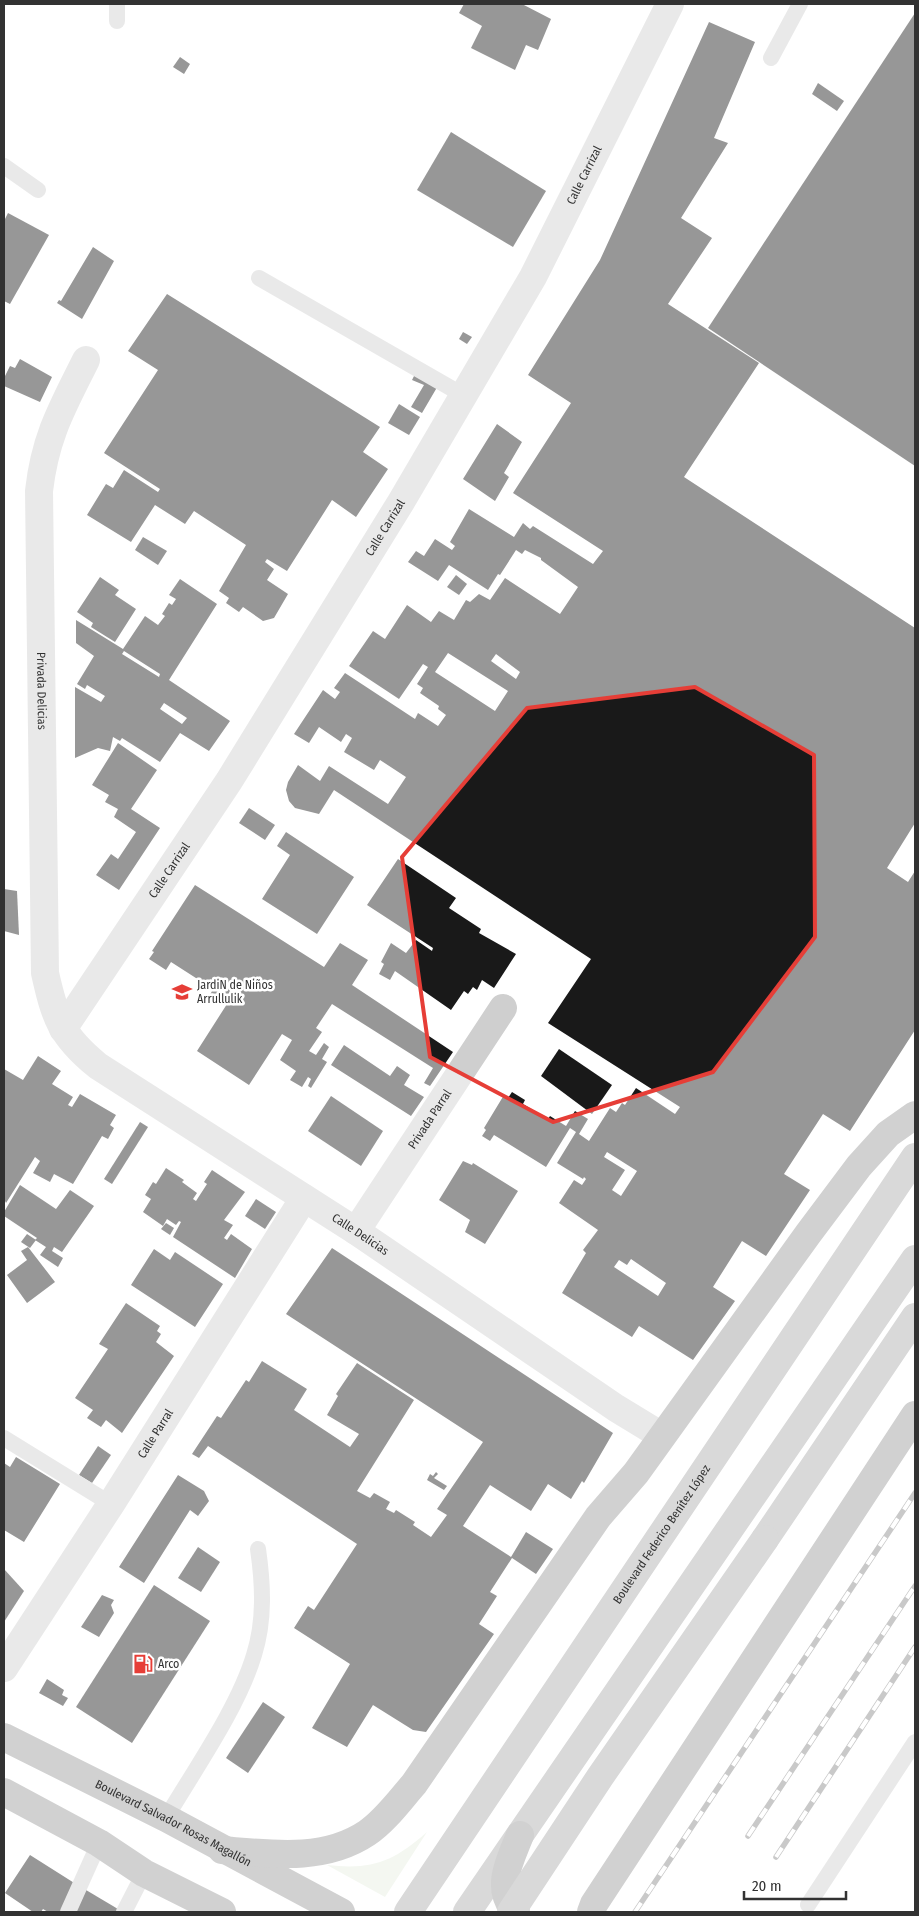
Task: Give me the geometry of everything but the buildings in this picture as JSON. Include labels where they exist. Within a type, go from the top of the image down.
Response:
[{"type":"highway","points":[[222,1850],[285,1855],[324,1851],[345,1845],[368,1833],[394,1808],[414,1784],[598,1517],[636,1473],[859,1166],[888,1134],[915,1115]]},
{"type":"highway","points":[[589,1910],[915,1415]]},
{"type":"highway","name":"Boulevard Salvador Rosas Magallón","points":[[4,1737],[166,1818],[222,1850],[341,1912]]},
{"type":"highway","points":[[4,1792],[99,1843],[144,1873],[222,1912]]},
{"type":"highway","points":[[516,1912],[504,1897],[506,1872],[520,1835]]},
{"type":"highway","points":[[144,1873],[181,1912]]},
{"type":"main road","name":"Boulevard Federico Benítez López","points":[[408,1912],[684,1504],[915,1157]]},
{"type":"main road","points":[[467,1912],[786,1450],[915,1259]]},
{"type":"main road","points":[[511,1912],[600,1777],[765,1539],[915,1317]]},
{"type":"street","name":"Calle Carrizal","points":[[63,1029],[229,781],[401,502],[533,277],[670,4]]},
{"type":"street","name":"Privada Delicias","points":[[63,1029],[52,1007],[45,973],[39,491],[42,462],[52,428],[86,360]]},
{"type":"street","name":"Privada Parral","points":[[356,1231],[503,1008]]},
{"type":"street","name":"Calle Delicias","points":[[63,1029],[70,1042],[98,1066],[356,1231],[608,1402],[662,1436]]},
{"type":"street","name":"Calle Parral","points":[[4,1668],[111,1504],[304,1198]]},
{"type":"lane","points":[[117,4],[117,22]]},
{"type":"lane","points":[[771,58],[800,4]]},
{"type":"lane","points":[[4,166],[38,190]]},
{"type":"lane","points":[[259,278],[463,395]]},
{"type":"lane","points":[[4,1438],[111,1504]]},
{"type":"lane","points":[[166,1818],[237,1698],[254,1654],[261,1620],[263,1586],[258,1549]]},
{"type":"lane","points":[[808,1905],[915,1742]]},
{"type":"lane","points":[[68,1912],[99,1843]]},
{"type":"lane","points":[[124,1912],[144,1873]]},
{"type":"highlighted area","points":[[695,687],[814,755],[815,937],[713,1072],[553,1122],[430,1057],[402,857],[527,708]]},
{"type":"shaded area","points":[[427,1832],[385,1897],[327,1865],[357,1866],[381,1862],[403,1851]]},
{"type":"railway","points":[[635,1912],[915,1493]]},
{"type":"railway","points":[[748,1836],[915,1586]]},
{"type":"railway","points":[[776,1857],[915,1647]]},
{"type":"place","name":"JardiN de Niños Arrullulik","points":[[182,992]]},
{"type":"place","name":"Arco","points":[[143,1664]]}]
